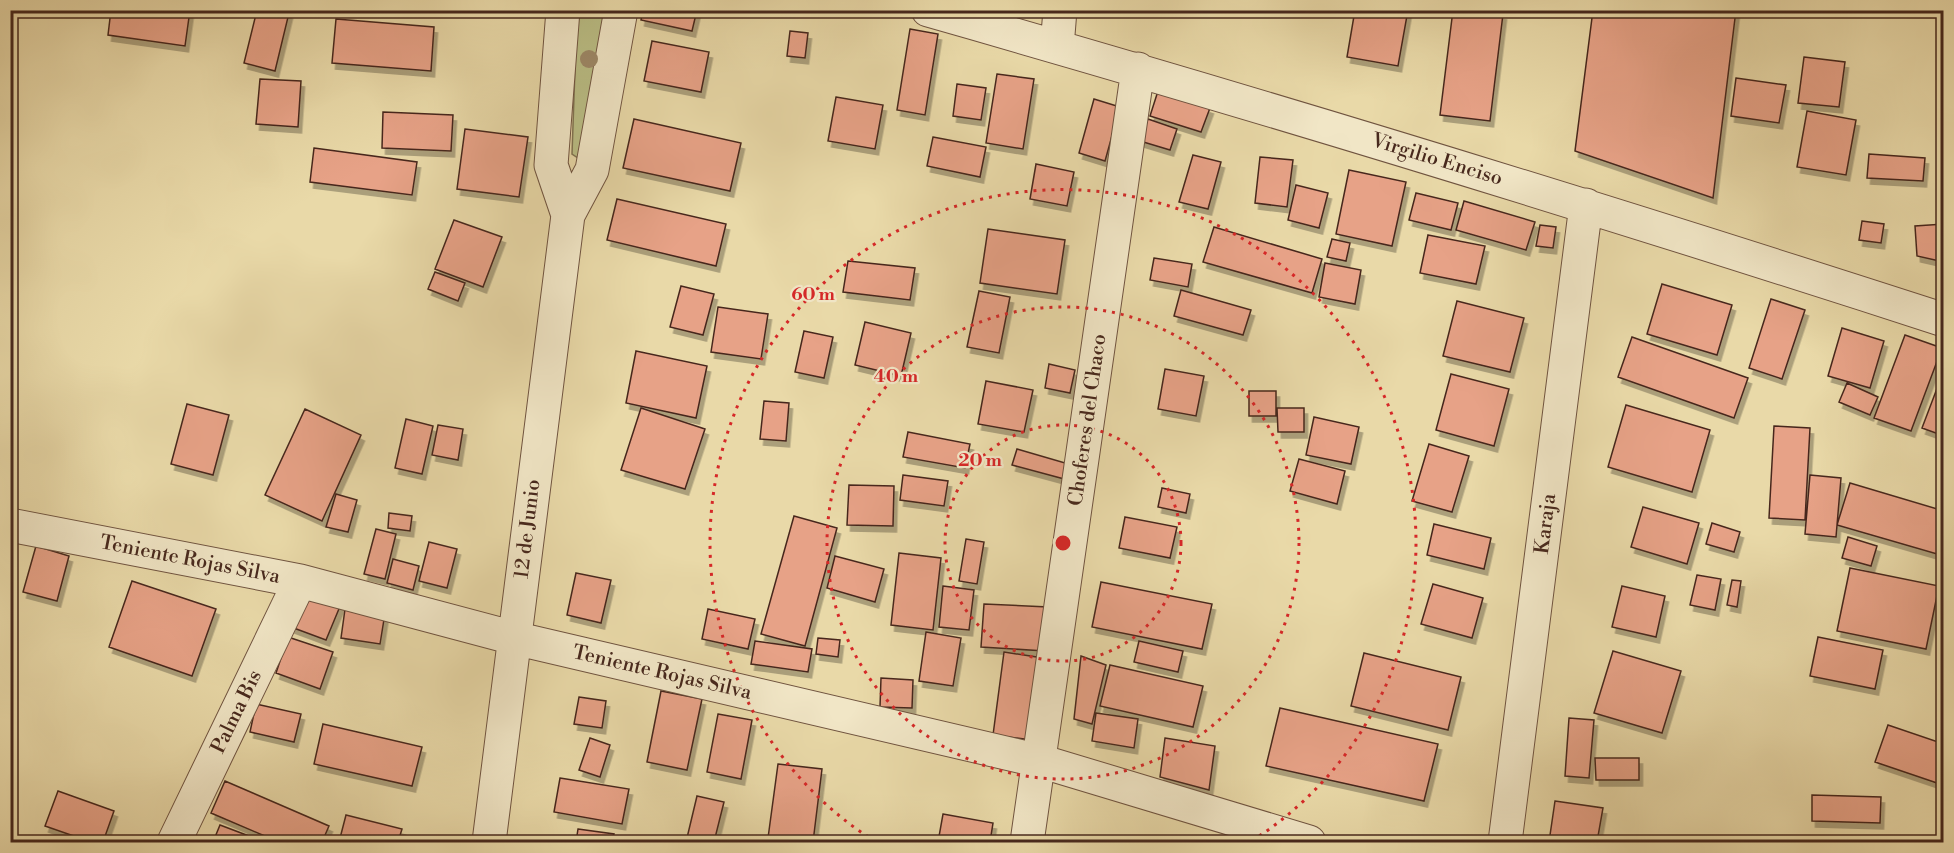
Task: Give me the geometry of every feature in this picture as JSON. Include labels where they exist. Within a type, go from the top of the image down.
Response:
[{"type":"street","name":"12 de Junio","points":[[563,10],[551,165],[568,215]]},
{"type":"street","name":"12 de Junio","points":[[489,843],[568,215],[592,170],[621,10]]},
{"type":"street","name":"Virgilio Enciso","points":[[928,10],[1137,69],[1586,205],[1944,320]]},
{"type":"street","points":[[1057,47],[1060,10]]},
{"type":"street","name":"Choferes del Chaco","points":[[1027,843],[1137,69]]},
{"type":"street","name":"Karaja","points":[[1505,843],[1586,205]]},
{"type":"street","name":"Teniente Rojas Silva","points":[[10,525],[300,582],[514,638],[1040,761],[1309,843]]},
{"type":"street","name":"Palma Bis","points":[[174,843],[300,582]]},
{"type":"green space","points":[[577,11],[605,11],[578,158],[572,154]]},
{"type":"building","points":[[111,10],[190,10],[185,46],[108,35]]},
{"type":"building","points":[[257,10],[289,13],[275,71],[244,63]]},
{"type":"building","points":[[643,10],[697,10],[692,31],[641,20]]},
{"type":"building","points":[[1355,10],[1408,10],[1398,66],[1347,57]]},
{"type":"building","points":[[1453,10],[1503,14],[1490,121],[1440,115]]},
{"type":"building","points":[[1593,10],[1736,10],[1713,198],[1575,151]]},
{"type":"building","points":[[1886,10],[1944,10],[1944,12],[1886,11]]},
{"type":"building","points":[[336,19],[434,27],[431,71],[332,63]]},
{"type":"building","points":[[910,29],[938,34],[925,115],[897,110]]},
{"type":"building","points":[[790,31],[808,33],[805,58],[787,56]]},
{"type":"building","points":[[652,41],[709,52],[701,92],[644,81]]},
{"type":"building","points":[[1804,57],[1845,62],[1839,107],[1798,103]]},
{"type":"building","points":[[997,74],[1034,79],[1023,149],[986,143]]},
{"type":"building","points":[[1736,78],[1786,85],[1779,123],[1731,116]]},
{"type":"building","points":[[260,79],[301,81],[298,127],[256,124]]},
{"type":"building","points":[[957,84],[986,88],[981,120],[953,116]]},
{"type":"building","points":[[1158,91],[1210,108],[1201,132],[1150,116]]},
{"type":"building","points":[[836,97],[883,105],[875,149],[828,141]]},
{"type":"building","points":[[1094,99],[1120,107],[1105,161],[1079,153]]},
{"type":"building","points":[[1807,111],[1856,120],[1846,175],[1797,167]]},
{"type":"building","points":[[383,112],[453,115],[451,151],[382,148]]},
{"type":"building","points":[[634,119],[741,143],[730,191],[623,168]]},
{"type":"building","points":[[1148,119],[1177,129],[1170,150],[1140,141]]},
{"type":"building","points":[[465,129],[528,137],[519,197],[457,189]]},
{"type":"building","points":[[933,137],[986,147],[980,177],[927,166]]},
{"type":"building","points":[[314,148],[417,162],[412,195],[310,182]]},
{"type":"building","points":[[1869,154],[1925,158],[1923,181],[1867,178]]},
{"type":"building","points":[[1193,155],[1221,162],[1208,209],[1179,202]]},
{"type":"building","points":[[1260,157],[1293,160],[1287,207],[1255,203]]},
{"type":"building","points":[[1036,164],[1074,172],[1067,206],[1030,199]]},
{"type":"building","points":[[1349,170],[1406,182],[1392,246],[1336,234]]},
{"type":"building","points":[[1296,185],[1328,193],[1319,228],[1288,220]]},
{"type":"building","points":[[1416,193],[1458,203],[1451,230],[1409,220]]},
{"type":"building","points":[[617,199],[726,224],[716,266],[607,240]]},
{"type":"building","points":[[1464,201],[1535,222],[1526,250],[1456,230]]},
{"type":"building","points":[[454,220],[502,237],[483,287],[435,269]]},
{"type":"building","points":[[1862,221],[1884,224],[1881,243],[1859,240]]},
{"type":"building","points":[[1944,224],[1944,262],[1917,256],[1915,226]]},
{"type":"building","points":[[1540,225],[1556,227],[1553,248],[1536,246]]},
{"type":"building","points":[[1214,227],[1322,259],[1312,293],[1203,262]]},
{"type":"building","points":[[988,229],[1065,240],[1057,294],[980,283]]},
{"type":"building","points":[[1428,235],[1485,246],[1476,284],[1420,273]]},
{"type":"building","points":[[1332,239],[1350,243],[1346,261],[1327,257]]},
{"type":"building","points":[[1154,258],[1192,264],[1188,287],[1150,280]]},
{"type":"building","points":[[848,261],[915,268],[910,300],[843,292]]},
{"type":"building","points":[[1325,263],[1361,270],[1355,304],[1319,297]]},
{"type":"building","points":[[435,272],[465,283],[458,301],[428,289]]},
{"type":"building","points":[[1662,284],[1732,305],[1717,355],[1647,334]]},
{"type":"building","points":[[681,286],[714,294],[703,335],[670,327]]},
{"type":"building","points":[[1181,290],[1251,310],[1243,335],[1174,316]]},
{"type":"building","points":[[979,291],[1010,297],[999,353],[967,347]]},
{"type":"building","points":[[1771,299],[1805,310],[1782,379],[1749,368]]},
{"type":"building","points":[[1457,301],[1524,318],[1510,372],[1443,356]]},
{"type":"building","points":[[718,307],[768,314],[761,359],[711,352]]},
{"type":"building","points":[[865,322],[911,333],[901,376],[855,365]]},
{"type":"building","points":[[1842,328],[1884,341],[1870,388],[1828,376]]},
{"type":"building","points":[[804,331],[833,337],[824,378],[795,372]]},
{"type":"building","points":[[1905,335],[1942,348],[1911,431],[1874,418]]},
{"type":"building","points":[[1632,337],[1748,378],[1734,418],[1618,377]]},
{"type":"building","points":[[636,351],[707,366],[696,418],[626,403]]},
{"type":"building","points":[[1049,364],[1075,370],[1070,393],[1045,388]]},
{"type":"building","points":[[1165,369],[1204,376],[1196,416],[1158,409]]},
{"type":"building","points":[[1944,370],[1944,436],[1922,428]]},
{"type":"building","points":[[1451,374],[1509,389],[1494,446],[1436,430]]},
{"type":"building","points":[[986,381],[1033,390],[1024,432],[978,424]]},
{"type":"building","points":[[1847,383],[1878,397],[1870,415],[1839,402]]},
{"type":"building","points":[[1249,391],[1276,391],[1276,416],[1249,416]]},
{"type":"building","points":[[764,401],[789,403],[786,441],[760,439]]},
{"type":"building","points":[[187,404],[229,415],[213,475],[171,464]]},
{"type":"building","points":[[1626,405],[1710,430],[1692,492],[1608,467]]},
{"type":"building","points":[[641,408],[705,429],[685,489],[621,470]]},
{"type":"building","points":[[1277,408],[1304,408],[1304,432],[1278,432]]},
{"type":"building","points":[[305,409],[361,435],[322,521],[265,495]]},
{"type":"building","points":[[1314,417],[1359,427],[1351,464],[1306,455]]},
{"type":"building","points":[[406,419],[433,426],[422,474],[395,468]]},
{"type":"building","points":[[438,425],[463,429],[458,460],[432,455]]},
{"type":"building","points":[[1774,426],[1810,428],[1805,520],[1769,518]]},
{"type":"building","points":[[908,432],[970,444],[965,468],[903,457]]},
{"type":"building","points":[[1429,444],[1469,456],[1452,512],[1412,501]]},
{"type":"building","points":[[1017,449],[1072,465],[1068,480],[1012,465]]},
{"type":"building","points":[[1299,459],[1345,471],[1337,504],[1290,491]]},
{"type":"building","points":[[903,475],[948,481],[944,506],[900,500]]},
{"type":"building","points":[[1810,475],[1841,478],[1836,537],[1805,534]]},
{"type":"building","points":[[1850,483],[1944,511],[1944,556],[1837,525]]},
{"type":"building","points":[[849,485],[894,486],[893,526],[847,525]]},
{"type":"building","points":[[1162,488],[1190,494],[1186,513],[1158,507]]},
{"type":"building","points":[[336,494],[357,500],[348,532],[326,527]]},
{"type":"building","points":[[1643,507],[1699,523],[1687,564],[1631,547]]},
{"type":"building","points":[[389,513],[412,516],[410,531],[388,528]]},
{"type":"building","points":[[794,516],[837,528],[805,646],[761,634]]},
{"type":"building","points":[[1125,517],[1177,527],[1170,558],[1119,548]]},
{"type":"building","points":[[1712,523],[1740,532],[1734,552],[1706,544]]},
{"type":"building","points":[[1434,524],[1491,538],[1484,569],[1427,555]]},
{"type":"building","points":[[376,529],[396,534],[385,579],[364,574]]},
{"type":"building","points":[[1848,537],[1877,546],[1871,566],[1842,558]]},
{"type":"building","points":[[966,539],[984,542],[977,584],[959,581]]},
{"type":"building","points":[[429,542],[457,549],[447,588],[419,581]]},
{"type":"building","points":[[36,546],[69,556],[57,601],[23,592]]},
{"type":"building","points":[[899,553],[941,558],[933,630],[891,625]]},
{"type":"building","points":[[835,556],[884,569],[875,602],[827,588]]},
{"type":"building","points":[[393,559],[419,566],[413,590],[387,583]]},
{"type":"building","points":[[1850,568],[1939,586],[1926,649],[1837,631]]},
{"type":"building","points":[[576,573],[611,580],[601,623],[567,615]]},
{"type":"building","points":[[1697,575],[1721,579],[1715,610],[1690,605]]},
{"type":"building","points":[[1732,580],[1741,581],[1737,607],[1727,605]]},
{"type":"building","points":[[132,581],[216,609],[192,676],[109,647]]},
{"type":"building","points":[[1101,582],[1212,604],[1202,649],[1092,627]]},
{"type":"building","points":[[1433,584],[1483,598],[1472,638],[1421,624]]},
{"type":"building","points":[[943,586],[974,590],[969,630],[939,627]]},
{"type":"building","points":[[1622,586],[1665,596],[1656,637],[1612,627]]},
{"type":"building","points":[[306,589],[341,604],[326,640],[291,627]]},
{"type":"building","points":[[346,602],[386,607],[380,644],[341,638]]},
{"type":"building","points":[[984,604],[1048,607],[1045,651],[981,647]]},
{"type":"building","points":[[708,609],[755,619],[748,649],[702,639]]},
{"type":"building","points":[[926,632],[961,638],[953,686],[919,681]]},
{"type":"building","points":[[288,637],[333,652],[320,689],[276,673]]},
{"type":"building","points":[[1818,637],[1883,650],[1875,689],[1810,676]]},
{"type":"building","points":[[818,638],[840,640],[838,657],[816,654]]},
{"type":"building","points":[[755,641],[812,649],[808,672],[751,664]]},
{"type":"building","points":[[1139,641],[1183,651],[1178,672],[1134,662]]},
{"type":"building","points":[[1613,651],[1681,671],[1662,733],[1594,713]]},
{"type":"building","points":[[1004,652],[1043,658],[1032,740],[993,735]]},
{"type":"building","points":[[1364,653],[1461,677],[1448,730],[1351,706]]},
{"type":"building","points":[[1081,656],[1106,665],[1092,724],[1074,719]]},
{"type":"building","points":[[1110,665],[1203,686],[1193,727],[1100,706]]},
{"type":"building","points":[[881,678],[913,680],[912,708],[880,707]]},
{"type":"building","points":[[661,691],[702,699],[687,770],[647,762]]},
{"type":"building","points":[[579,697],[606,701],[602,728],[574,724]]},
{"type":"building","points":[[256,704],[301,714],[294,742],[250,732]]},
{"type":"building","points":[[1280,708],[1438,744],[1424,801],[1266,766]]},
{"type":"building","points":[[1096,713],[1138,719],[1134,748],[1092,741]]},
{"type":"building","points":[[718,714],[752,720],[741,779],[707,772]]},
{"type":"building","points":[[1569,718],[1594,720],[1589,778],[1565,776]]},
{"type":"building","points":[[323,724],[422,747],[412,786],[314,764]]},
{"type":"building","points":[[1888,725],[1944,744],[1944,764],[1937,783],[1875,762]]},
{"type":"building","points":[[590,738],[610,745],[600,777],[579,770]]},
{"type":"building","points":[[1165,738],[1215,746],[1209,790],[1160,777]]},
{"type":"building","points":[[1595,758],[1639,758],[1639,780],[1596,780]]},
{"type":"building","points":[[778,764],[822,769],[813,842],[768,838]]},
{"type":"building","points":[[560,778],[629,789],[622,824],[554,812]]},
{"type":"building","points":[[225,781],[329,826],[322,842],[279,842],[211,813]]},
{"type":"building","points":[[58,791],[114,811],[103,842],[91,842],[45,826]]},
{"type":"building","points":[[1812,795],[1881,797],[1880,823],[1812,821]]},
{"type":"building","points":[[697,796],[724,802],[714,842],[686,842]]},
{"type":"building","points":[[1555,801],[1603,808],[1597,842],[1549,842]]},
{"type":"building","points":[[943,814],[993,823],[990,842],[938,842]]},
{"type":"building","points":[[346,815],[402,829],[398,842],[339,842]]},
{"type":"building","points":[[220,825],[265,842],[213,842]]},
{"type":"building","points":[[578,829],[614,834],[612,842],[576,842]]}]
